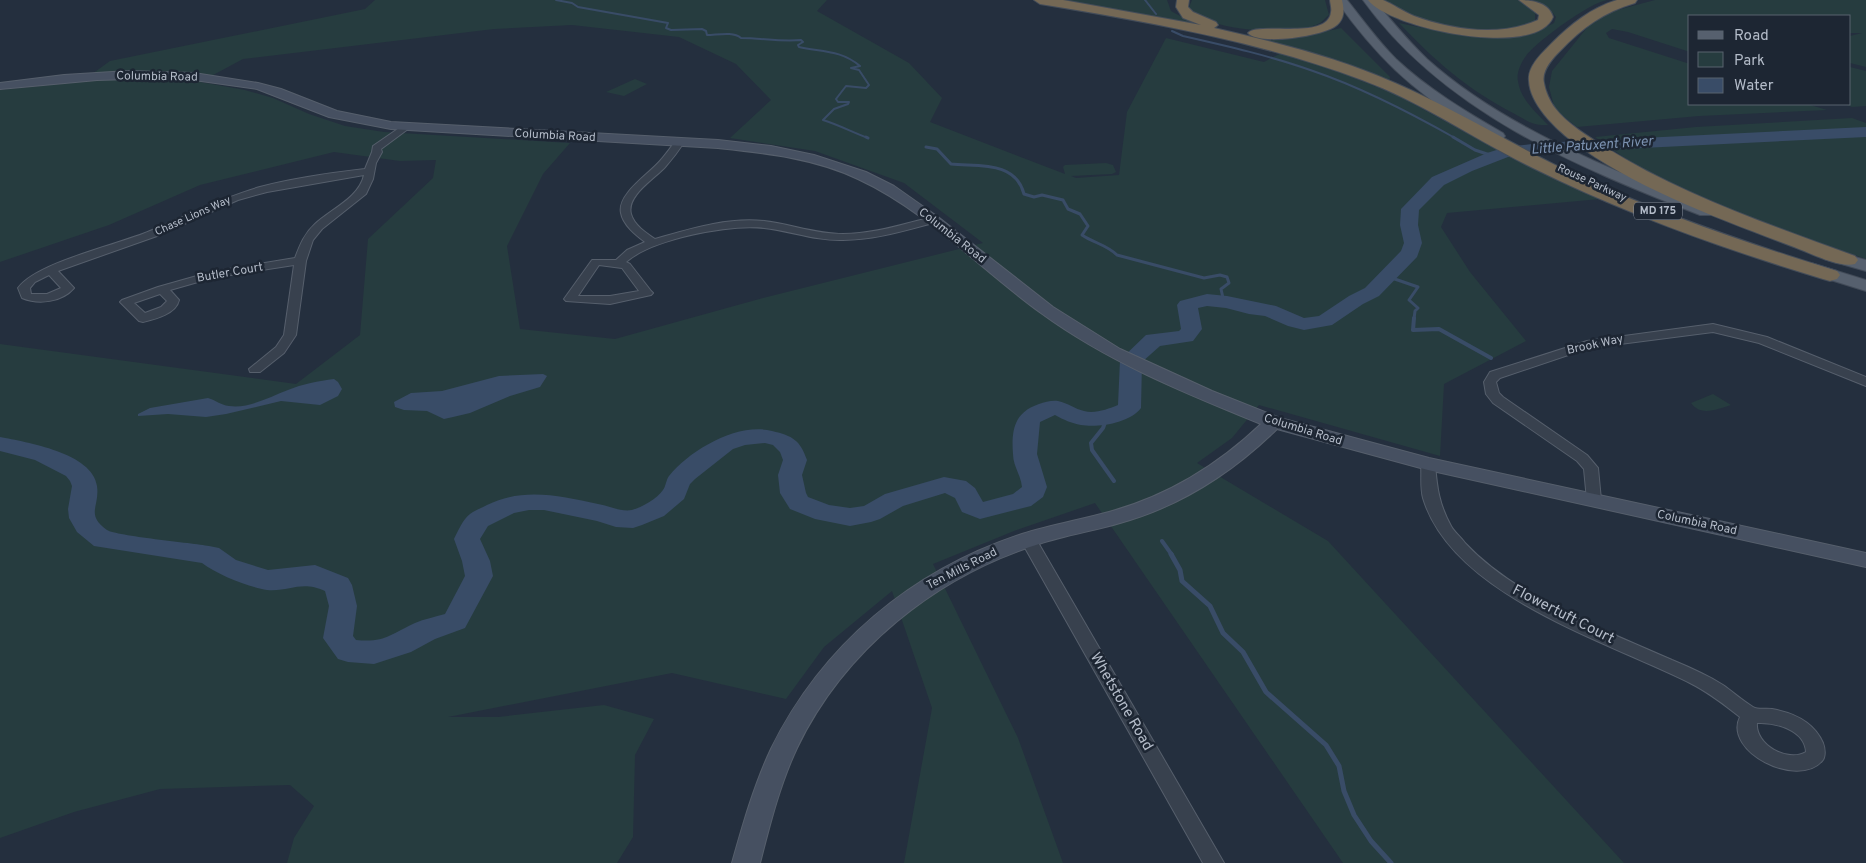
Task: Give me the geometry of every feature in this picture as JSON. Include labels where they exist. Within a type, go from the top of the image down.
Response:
[{"type":"highway","points":[[1040,0],[1199,30],[1314,58],[1396,88],[1542,162],[1660,217],[1761,254],[1830,275]]},
{"type":"highway","points":[[1183,0],[1181,4],[1184,11],[1201,22],[1235,30],[1271,34],[1306,32],[1329,26],[1338,16],[1339,11],[1336,0]]},
{"type":"highway","points":[[1374,0],[1396,14],[1427,25],[1455,30],[1493,33],[1523,30],[1544,22],[1545,13],[1526,0]]},
{"type":"highway","points":[[1631,0],[1605,8],[1581,22],[1547,56],[1537,72],[1535,82],[1540,99],[1554,118],[1575,136],[1607,156],[1695,201],[1848,260]]},
{"type":"main road","points":[[1341,0],[1376,43],[1403,72],[1439,100],[1497,140]]},
{"type":"main road","name":"Rouse Parkway","points":[[1368,0],[1432,70],[1477,102],[1537,137],[1687,205],[1790,242],[1866,266]]},
{"type":"main road","name":"Columbia Road","points":[[0,86],[52,80],[124,76],[212,78],[277,91],[348,118],[409,128],[680,141],[754,148],[814,159],[860,175],[889,189],[932,220],[1047,310],[1084,335],[1150,371],[1273,422],[1428,464],[1866,560]]},
{"type":"main road","name":"Rouse Parkway","points":[[1542,162],[1657,211],[1830,275],[1866,286]]},
{"type":"main road","name":"Ten Mills Road","points":[[746,863],[769,786],[790,736],[814,694],[841,660],[872,628],[902,602],[945,575],[1028,539],[1114,518],[1198,484],[1221,469],[1249,446],[1273,422]]},
{"type":"street","points":[[255,369],[280,350],[290,335],[300,261],[304,246],[313,233],[362,192],[371,163],[377,152],[387,148],[409,128]]},
{"type":"street","points":[[653,243],[628,221],[626,210],[628,198],[636,188],[660,168],[680,141]]},
{"type":"street","name":"Chase Lions Way","points":[[50,270],[153,234],[234,198],[265,189],[370,171]]},
{"type":"street","points":[[619,263],[626,266],[647,293],[610,300],[570,299],[596,262],[619,263],[630,252],[653,243],[711,228],[740,224],[774,225],[830,237],[853,237],[882,233],[932,220]]},
{"type":"street","name":"Butler Court","points":[[162,289],[211,275],[300,261]]},
{"type":"street","name":"Brook Way","points":[[1594,500],[1591,468],[1582,458],[1498,400],[1493,394],[1490,382],[1496,375],[1588,345],[1642,336],[1713,328],[1763,340],[1866,382]]},
{"type":"street","name":"Flowertuft Court","points":[[1428,464],[1431,499],[1440,519],[1456,542],[1486,571],[1544,608],[1697,679],[1724,695],[1752,716]]},
{"type":"street","name":"Whetstone Road","points":[[1028,539],[1214,863]]},
{"type":"green space","points":[[375,0],[827,0],[817,11],[909,63],[942,98],[930,122],[1065,174],[1063,167],[1065,165],[1106,163],[1113,165],[1116,172],[1112,174],[1071,176],[1076,178],[1119,175],[1127,112],[1166,38],[1264,62],[1281,53],[1324,66],[1397,95],[1485,143],[1600,199],[1447,213],[1441,227],[1470,272],[1526,341],[1444,384],[1440,456],[1259,405],[1232,438],[1197,463],[1328,541],[1624,863],[1343,863],[1095,503],[1014,531],[933,564],[1018,738],[1063,863],[904,863],[932,708],[892,591],[824,647],[786,699],[672,673],[448,717],[498,717],[604,705],[654,719],[635,755],[633,837],[617,863],[287,863],[294,838],[314,806],[290,785],[160,789],[74,812],[0,838],[0,344],[296,384],[360,335],[368,239],[433,178],[436,160],[400,161],[334,152],[200,185],[109,225],[0,262],[0,90],[81,82],[110,61],[365,9]],"holes":[[[572,25],[679,37],[736,64],[771,100],[730,138],[815,151],[904,183],[983,243],[763,298],[615,339],[520,329],[507,246],[543,174],[570,143],[384,132],[345,126],[309,114],[273,98],[245,90],[200,82],[243,59],[494,29]]]},
{"type":"green space","points":[[1060,0],[1167,0],[1171,11],[1191,21],[1232,33],[1254,36],[1298,35],[1341,28],[1390,77],[1389,82],[1354,68]]},
{"type":"green space","points":[[1192,0],[1325,0],[1329,15],[1320,23],[1297,30],[1251,30],[1223,25],[1203,18],[1188,10]]},
{"type":"green space","points":[[1382,0],[1518,0],[1535,11],[1535,21],[1513,29],[1487,31],[1441,26],[1399,12]]},
{"type":"green space","points":[[1533,0],[1607,0],[1576,15],[1551,33],[1532,50],[1521,65],[1518,72],[1519,88],[1530,105],[1548,125],[1538,125],[1530,122],[1496,104],[1466,84],[1439,62],[1399,23],[1457,34],[1478,36],[1518,35],[1537,31],[1554,23],[1556,17],[1549,8]]},
{"type":"green space","points":[[1655,0],[1866,0],[1866,67],[1851,63],[1851,36],[1862,33],[1851,33],[1851,15],[1688,15],[1688,51],[1628,32],[1612,29],[1606,33],[1609,38],[1688,63],[1688,105],[1810,105],[1827,110],[1699,116],[1577,127],[1555,110],[1549,87],[1552,71],[1590,24],[1610,12]]},
{"type":"green space","points":[[1851,67],[1866,71],[1866,106],[1852,107],[1847,105],[1851,105]]},
{"type":"green space","points":[[635,79],[647,84],[624,96],[606,92]]},
{"type":"green space","points":[[1852,118],[1866,123],[1866,259],[1765,224],[1682,189],[1643,171],[1595,137],[1696,127]]},
{"type":"green space","points":[[1713,394],[1731,405],[1704,411],[1691,403]]},
{"type":"water","points":[[543,374],[547,376],[540,387],[510,396],[470,413],[453,417],[444,419],[427,411],[404,410],[395,407],[394,402],[411,393],[442,391],[499,376]]},
{"type":"water","points":[[334,379],[342,389],[338,396],[320,405],[281,401],[206,417],[168,414],[138,416],[138,414],[150,408],[208,398],[226,405],[244,406],[299,386]]},
{"type":"waterway","points":[[556,0],[572,3],[578,7],[668,23],[666,28],[671,30],[702,29],[706,31],[707,35],[729,34],[741,38],[801,40],[803,42],[798,45],[799,47],[831,52],[846,57],[860,66],[851,68],[859,70],[869,85],[866,88],[846,86],[836,99],[838,102],[849,102],[848,104],[834,109],[823,120],[868,138],[866,137]]},
{"type":"waterway","points":[[1145,0],[1156,14]]},
{"type":"waterway","points":[[1172,31],[1183,36],[1281,61],[1332,78],[1386,101],[1455,138]]},
{"type":"waterway","name":"Little Patuxent River","points":[[0,444],[44,454],[66,464],[74,470],[81,477],[85,486],[81,509],[82,518],[90,529],[103,540],[209,555],[226,567],[268,580],[315,575],[338,585],[343,606],[338,638],[348,651],[374,653],[401,644],[425,631],[455,621],[479,576],[476,561],[467,539],[479,520],[507,506],[529,502],[544,502],[601,513],[616,518],[633,519],[655,510],[675,493],[678,482],[686,473],[724,444],[742,438],[765,436],[781,440],[791,449],[795,460],[790,475],[793,493],[799,503],[824,513],[850,517],[871,513],[894,500],[944,485],[957,487],[966,494],[971,506],[980,511],[1022,500],[1034,491],[1025,454],[1029,418],[1052,408],[1061,409],[1076,417],[1090,419],[1110,416],[1129,408],[1131,360],[1154,340],[1186,337],[1192,329],[1187,305],[1207,300],[1227,302],[1249,308],[1269,310],[1304,324],[1325,321],[1356,300],[1372,292],[1410,253],[1413,243],[1409,225],[1410,209],[1438,181],[1493,156],[1506,152],[1540,148],[1866,132]]},
{"type":"waterway","points":[[1453,137],[1475,150],[1493,156]]},
{"type":"waterway","points":[[926,147],[937,149],[951,164],[994,167],[1004,170],[1019,183],[1024,194],[1034,197],[1042,195],[1063,200],[1068,209],[1080,214],[1088,226],[1082,235],[1117,255],[1204,278],[1220,275],[1227,277],[1229,283],[1221,289],[1223,298],[1227,302]]},
{"type":"waterway","points":[[1386,276],[1418,287],[1409,300],[1418,308],[1415,311],[1414,319]]},
{"type":"waterway","points":[[1414,318],[1413,330],[1439,329],[1491,358]]},
{"type":"waterway","points":[[1107,417],[1103,428],[1091,443],[1092,450],[1114,481]]},
{"type":"waterway","points":[[1162,541],[1172,555]]},
{"type":"waterway","points":[[1171,554],[1180,570],[1182,581],[1210,606],[1223,633],[1243,652],[1266,692],[1326,745],[1339,766],[1344,791],[1354,815],[1371,841],[1391,863]]}]
